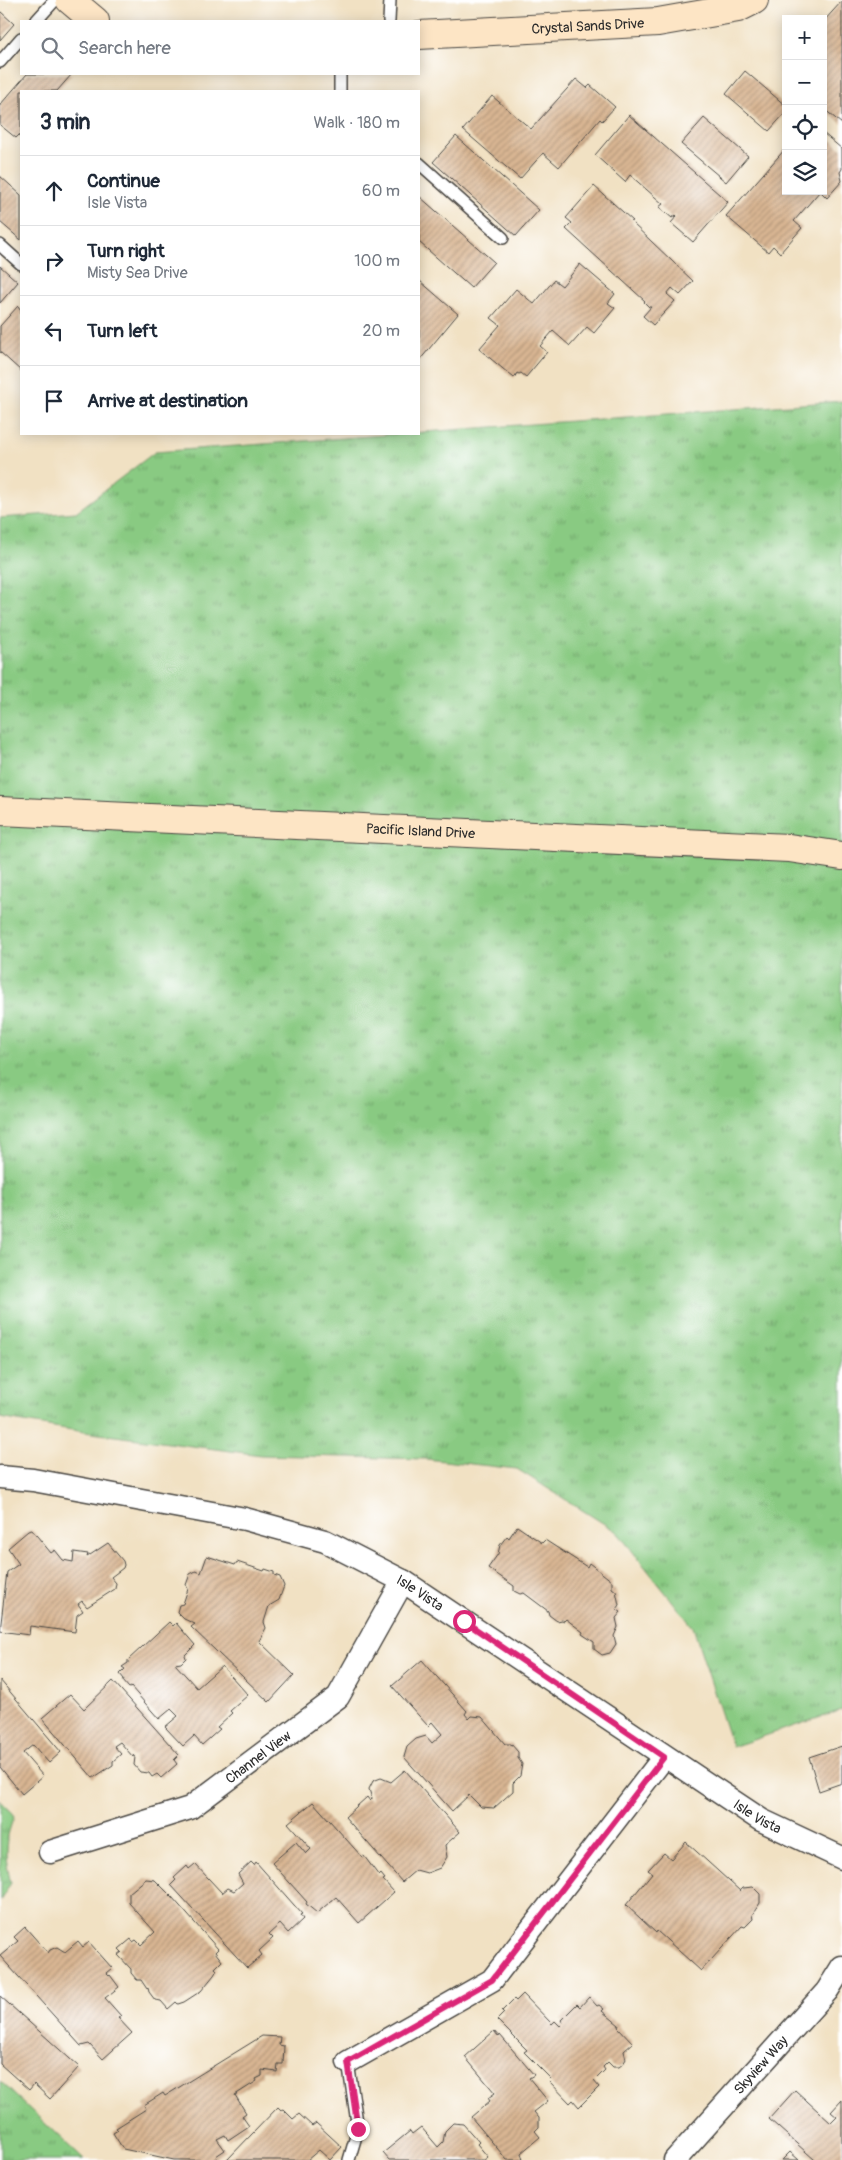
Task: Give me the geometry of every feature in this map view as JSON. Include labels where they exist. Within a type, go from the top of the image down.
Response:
[{"type":"main road","points":[[70,0],[94,20]]},
{"type":"main road","name":"Crystal Sands Drive","points":[[420,35],[658,22],[738,8],[754,0]]},
{"type":"main road","name":"Pacific Island Drive","points":[[0,811],[789,848],[842,856]]},
{"type":"street","name":"Isle Vista","points":[[0,1477],[33,1480],[245,1519],[325,1541],[403,1581],[761,1820],[842,1858]]},
{"type":"street","name":"Channel View","points":[[50,1852],[190,1808],[338,1696],[403,1581]]},
{"type":"street","points":[[348,2062],[492,1980],[664,1757]]},
{"type":"street","name":"Skyview Way","points":[[675,2160],[827,1991],[842,1967]]},
{"type":"lane","points":[[37,20],[55,0]]},
{"type":"lane","points":[[388,20],[390,0]]},
{"type":"lane","points":[[0,62],[20,39]]},
{"type":"lane","points":[[340,75],[340,90]]},
{"type":"lane","points":[[420,164],[503,238]]},
{"type":"lane","points":[[0,245],[20,263]]},
{"type":"lane","points":[[348,2062],[358,2129],[349,2160]]},
{"type":"green space","points":[[842,401],[842,1710],[732,1747],[693,1627],[617,1532],[517,1469],[426,1459],[261,1455],[84,1432],[0,1418],[0,518],[76,512],[155,452],[384,435],[420,435],[420,432]]},
{"type":"green space","points":[[0,1799],[14,1817],[8,1834],[6,1849],[11,1883],[0,1901]]},
{"type":"green space","points":[[0,2081],[84,2160],[0,2160]]},
{"type":"building","points":[[842,1],[842,124],[827,111],[827,18]]},
{"type":"building","points":[[0,11],[14,24],[0,40]]},
{"type":"building","points":[[745,71],[782,103],[782,116],[769,131],[726,94]]},
{"type":"building","points":[[26,75],[71,75],[58,90],[20,90],[20,134],[16,138],[0,125],[0,105]]},
{"type":"building","points":[[576,79],[587,88],[590,85],[615,107],[602,121],[600,119],[559,167],[543,153],[520,179],[463,130],[492,96],[531,129]]},
{"type":"building","points":[[629,115],[728,202],[693,242],[671,223],[676,215],[672,218],[659,207],[663,204],[630,175],[625,182],[595,155]]},
{"type":"building","points":[[704,118],[748,156],[726,182],[681,144]]},
{"type":"building","points":[[456,136],[539,210],[516,236],[433,162]]},
{"type":"building","points":[[827,136],[842,149],[842,169],[840,172],[842,181],[827,198],[824,195],[827,195]]},
{"type":"building","points":[[782,153],[782,195],[817,195],[794,221],[802,228],[780,253],[773,246],[768,252],[726,216]]},
{"type":"building","points":[[0,176],[20,194],[20,239],[0,222]]},
{"type":"building","points":[[594,186],[633,221],[631,222],[693,281],[680,295],[672,288],[667,294],[675,301],[653,325],[643,316],[651,307],[566,229],[572,223],[566,218]]},
{"type":"building","points":[[420,197],[494,262],[471,288],[420,243]]},
{"type":"building","points":[[580,264],[615,294],[608,303],[615,308],[594,333],[587,327],[570,346],[553,331],[540,346],[547,352],[526,377],[521,373],[517,373],[514,378],[479,349],[500,325],[491,318],[516,289],[534,304],[554,280],[562,286]]},
{"type":"building","points":[[0,266],[18,282],[0,303]]},
{"type":"building","points":[[420,281],[458,314],[420,360]]},
{"type":"building","points":[[18,306],[20,309],[20,370],[0,352],[0,326]]},
{"type":"building","points":[[517,1526],[542,1543],[545,1540],[587,1567],[589,1563],[612,1581],[612,1588],[616,1591],[619,1605],[616,1609],[621,1612],[616,1618],[618,1627],[614,1636],[616,1644],[610,1653],[602,1655],[594,1649],[594,1642],[566,1619],[564,1621],[557,1621],[549,1615],[548,1611],[524,1593],[520,1594],[514,1591],[514,1586],[488,1568],[498,1554],[500,1545],[507,1536],[509,1538]]},
{"type":"building","points":[[32,1530],[51,1553],[55,1550],[63,1560],[73,1562],[74,1552],[88,1554],[87,1557],[108,1543],[123,1561],[123,1568],[111,1577],[116,1583],[115,1589],[87,1607],[82,1601],[78,1604],[83,1611],[77,1615],[75,1632],[30,1626],[29,1635],[0,1631],[7,1572],[19,1564],[8,1548],[28,1531]]},
{"type":"building","points":[[207,1556],[235,1565],[237,1562],[264,1571],[265,1569],[274,1572],[274,1575],[280,1577],[284,1586],[279,1600],[269,1606],[264,1622],[266,1628],[259,1641],[294,1675],[269,1702],[191,1627],[195,1624],[184,1619],[177,1612],[179,1605],[183,1604],[190,1574],[196,1571],[201,1573]]},
{"type":"building","points":[[169,1622],[173,1626],[176,1623],[195,1645],[185,1655],[186,1658],[181,1663],[175,1664],[197,1688],[222,1666],[248,1695],[230,1711],[232,1713],[217,1727],[220,1729],[202,1745],[194,1736],[183,1746],[165,1727],[178,1716],[171,1709],[159,1719],[131,1687],[129,1688],[120,1674],[125,1669],[122,1667],[128,1663],[128,1660]]},
{"type":"building","points":[[422,1660],[467,1711],[465,1714],[469,1719],[472,1716],[482,1717],[505,1744],[511,1744],[518,1752],[518,1758],[522,1764],[520,1776],[513,1783],[513,1791],[494,1808],[481,1807],[469,1795],[452,1811],[404,1757],[407,1747],[416,1739],[426,1736],[432,1743],[442,1734],[432,1722],[428,1726],[392,1686]]},
{"type":"building","points":[[0,1680],[61,1752],[49,1763],[33,1745],[23,1753],[43,1776],[22,1794],[0,1767]]},
{"type":"building","points":[[113,1681],[179,1755],[174,1760],[177,1764],[161,1778],[157,1774],[152,1777],[149,1773],[140,1772],[134,1765],[134,1755],[133,1757],[120,1742],[114,1746],[121,1754],[113,1761],[113,1765],[93,1778],[42,1718],[70,1694],[84,1709]]},
{"type":"building","points":[[842,1746],[842,1783],[819,1791],[809,1757]]},
{"type":"building","points":[[405,1770],[460,1832],[445,1845],[447,1857],[440,1868],[427,1873],[416,1870],[402,1882],[345,1817],[367,1797],[370,1801],[372,1799],[369,1789],[373,1781],[381,1778],[391,1782]]},
{"type":"building","points":[[313,1802],[362,1857],[364,1856],[379,1876],[381,1874],[385,1879],[383,1880],[394,1892],[359,1923],[336,1897],[317,1913],[306,1904],[307,1902],[272,1863],[296,1842],[306,1854],[311,1849],[288,1823]]},
{"type":"building","points":[[686,1842],[740,1891],[743,1888],[753,1887],[760,1894],[760,1903],[752,1915],[753,1919],[745,1927],[742,1926],[701,1971],[626,1905],[652,1873],[648,1870],[664,1853],[671,1859]]},
{"type":"building","points":[[251,1862],[254,1865],[256,1862],[302,1914],[300,1915],[303,1919],[288,1933],[280,1924],[269,1934],[273,1938],[259,1951],[262,1955],[247,1968],[171,1885],[176,1880],[174,1878],[187,1866],[189,1869],[195,1864],[222,1893],[228,1888],[234,1891],[243,1883],[238,1874]]},
{"type":"building","points":[[146,1879],[155,1880],[172,1897],[218,1949],[215,1952],[222,1961],[215,1968],[217,1970],[214,1975],[201,1991],[184,2002],[178,2004],[176,2002],[168,2009],[161,2001],[155,2000],[148,1988],[141,1980],[137,1980],[131,1973],[131,1969],[118,1955],[122,1952],[119,1949],[131,1939],[133,1942],[136,1940],[141,1945],[155,1932],[129,1903],[129,1893]]},
{"type":"building","points":[[25,1927],[48,1953],[57,1947],[65,1952],[78,1941],[83,1947],[89,1942],[112,1968],[106,1973],[110,1975],[119,1987],[105,1998],[121,2016],[118,2018],[132,2033],[103,2059],[89,2044],[81,2046],[0,1956],[18,1941],[14,1937]]},
{"type":"building","points":[[523,1994],[552,2024],[555,2021],[560,2026],[563,2023],[561,2020],[577,2004],[580,2007],[589,1997],[597,2006],[599,2005],[604,2009],[602,2011],[619,2025],[618,2027],[633,2043],[624,2051],[626,2059],[623,2064],[619,2067],[613,2067],[608,2062],[603,2067],[605,2070],[594,2081],[599,2087],[579,2107],[573,2100],[570,2103],[549,2081],[551,2079],[524,2052],[527,2050],[497,2020],[504,2013],[502,2011],[514,1999],[516,2001]]},
{"type":"building","points":[[0,1996],[79,2067],[50,2099],[34,2084],[29,2090],[0,2064]]},
{"type":"building","points":[[494,2031],[499,2037],[500,2035],[534,2075],[529,2078],[548,2101],[534,2112],[539,2118],[539,2127],[535,2131],[540,2137],[521,2153],[523,2160],[507,2160],[471,2117],[490,2101],[488,2098],[495,2093],[465,2057]]},
{"type":"building","points":[[262,2036],[280,2037],[279,2045],[284,2046],[283,2064],[278,2064],[277,2072],[262,2070],[262,2076],[256,2079],[257,2081],[235,2095],[246,2113],[242,2116],[249,2126],[228,2140],[225,2135],[217,2139],[225,2150],[216,2156],[217,2158],[213,2160],[174,2160],[123,2149],[113,2133],[118,2130],[116,2128],[146,2109],[144,2105],[163,2093],[165,2096]]},
{"type":"building","points":[[795,2090],[831,2123],[837,2117],[831,2112],[842,2100],[842,2160],[815,2160],[769,2119]]},
{"type":"building","points":[[278,2107],[281,2110],[283,2109],[293,2119],[299,2114],[312,2126],[316,2123],[342,2147],[330,2160],[319,2150],[307,2160],[227,2160]]},
{"type":"building","points":[[453,2123],[463,2124],[479,2142],[477,2144],[488,2157],[484,2160],[389,2160],[383,2153],[410,2131],[412,2134],[421,2127],[438,2147],[443,2142],[445,2131]]},
{"type":"building","points":[[790,2152],[799,2160],[782,2160]]},
{"type":"route","points":[[358,2129],[348,2062],[492,1980],[664,1757],[464,1621]]}]
